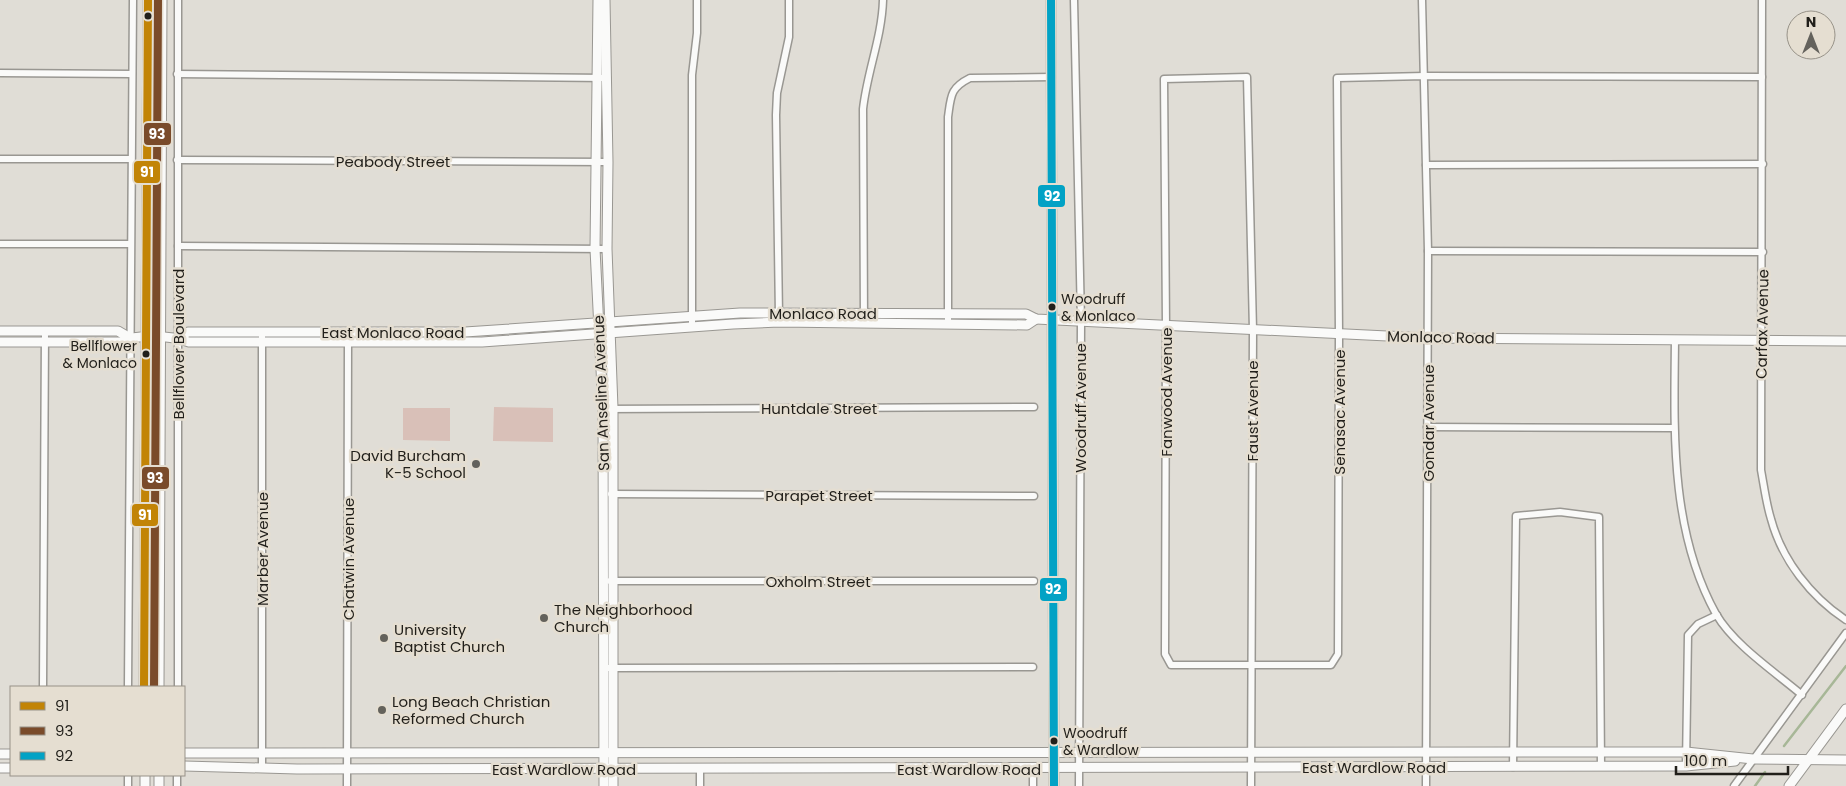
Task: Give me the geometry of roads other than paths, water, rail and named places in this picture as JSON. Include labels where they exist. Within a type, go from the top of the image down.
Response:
[{"type":"main road","points":[[144,686],[148,0]]},
{"type":"main road","name":"Bellflower Boulevard","points":[[159,686],[162,0]]},
{"type":"main road","name":"San Anseline Avenue","points":[[598,0],[595,249],[604,322],[610,332],[613,408],[613,786]]},
{"type":"main road","name":"San Anseline Avenue","points":[[604,786],[604,494],[600,333],[604,322],[607,250],[608,162],[605,0]]},
{"type":"main road","name":"Woodruff Avenue","points":[[1051,0],[1054,786]]},
{"type":"main road","name":"Monlaco Road","points":[[604,322],[778,312],[1026,314],[1036,319],[1428,338],[1846,341]]},
{"type":"main road","name":"Monlaco Road","points":[[610,332],[779,322],[1027,325],[1036,319]]},
{"type":"main road","name":"East Monlaco Road","points":[[178,338],[188,332],[466,332],[604,322]]},
{"type":"main road","points":[[0,331],[118,331],[130,338]]},
{"type":"main road","name":"East Monlaco Road","points":[[0,342],[120,342],[130,338],[178,338],[188,342],[262,343],[482,342],[610,332]]},
{"type":"main road","points":[[1789,786],[1846,709]]},
{"type":"main road","name":"East Wardlow Road","points":[[185,753],[1686,752],[1753,759],[1846,760]]},
{"type":"main road","points":[[517,753],[517,768]]},
{"type":"main road","points":[[432,754],[432,769]]},
{"type":"main road","name":"East Wardlow Road","points":[[185,766],[347,769],[603,768],[700,770],[1514,767],[1686,766],[1753,759]]},
{"type":"street","points":[[128,686],[132,0]]},
{"type":"street","name":"Bellflower Boulevard","points":[[178,0],[178,686]]},
{"type":"street","points":[[692,326],[692,75],[697,33],[697,0]]},
{"type":"street","points":[[779,322],[776,115],[777,93],[789,37],[789,0]]},
{"type":"street","points":[[864,323],[863,109],[866,84],[880,35],[883,0]]},
{"type":"street","name":"Woodruff Avenue","points":[[1074,0],[1081,321],[1079,786]]},
{"type":"street","name":"Gondar Avenue","points":[[1422,0],[1428,252],[1426,786]]},
{"type":"street","name":"Carfax Avenue","points":[[1762,0],[1763,252],[1761,470],[1771,520],[1786,554],[1805,585],[1846,620]]},
{"type":"street","points":[[0,73],[132,74]]},
{"type":"street","points":[[178,74],[607,78]]},
{"type":"street","points":[[1425,76],[1762,77]]},
{"type":"street","name":"Senasac Avenue","points":[[1252,666],[1331,665],[1338,654],[1339,334],[1336,78],[1425,76]]},
{"type":"street","points":[[948,324],[948,117],[952,93],[960,83],[970,78],[1052,77]]},
{"type":"street","name":"Faust Avenue","points":[[1207,78],[1247,77],[1252,330],[1251,786]]},
{"type":"street","name":"Fanwood Avenue","points":[[1207,78],[1164,79],[1166,325],[1165,654],[1171,664],[1252,666]]},
{"type":"street","points":[[0,159],[131,159]]},
{"type":"street","name":"Peabody Street","points":[[177,160],[608,162]]},
{"type":"street","points":[[1426,165],[1763,164]]},
{"type":"street","points":[[0,244],[130,244]]},
{"type":"street","points":[[178,246],[607,250]]},
{"type":"street","points":[[1428,252],[1763,252]]},
{"type":"street","points":[[43,686],[45,331]]},
{"type":"street","name":"Marber Avenue","points":[[262,332],[262,767]]},
{"type":"street","name":"Chatwin Avenue","points":[[347,786],[348,332]]},
{"type":"street","points":[[1675,340],[1673,428],[1680,497],[1690,553],[1717,615],[1735,638],[1802,695]]},
{"type":"street","name":"Huntdale Street","points":[[603,409],[1034,407]]},
{"type":"street","points":[[1428,427],[1673,428]]},
{"type":"street","name":"Parapet Street","points":[[604,494],[1034,496]]},
{"type":"street","points":[[1514,767],[1516,516],[1560,512],[1598,516],[1601,766]]},
{"type":"street","name":"Oxholm Street","points":[[603,581],[1034,581]]},
{"type":"street","points":[[1686,766],[1688,634],[1698,624],[1717,615]]},
{"type":"street","points":[[1734,786],[1846,633]]},
{"type":"street","points":[[604,668],[1033,667]]},
{"type":"street","points":[[1033,769],[1033,786]]},
{"type":"street","points":[[700,770],[700,786]]},
{"type":"waterway","points":[[1784,746],[1846,666]]},
{"type":"waterway","points":[[1755,786],[1765,772]]},
{"type":"place","name":"Woodruff & Monlaco","points":[[1052,307]]},
{"type":"place","name":"Bellflower & Monlaco","points":[[146,354]]},
{"type":"place","name":"David Burcham K-5 School","points":[[476,464]]},
{"type":"place","name":"The Neighborhood Church","points":[[544,618]]},
{"type":"place","name":"University Baptist Church","points":[[384,638]]},
{"type":"place","name":"Long Beach Christian Reformed Church","points":[[382,710]]},
{"type":"place","name":"Woodruff & Wardlow","points":[[1054,741]]}]
